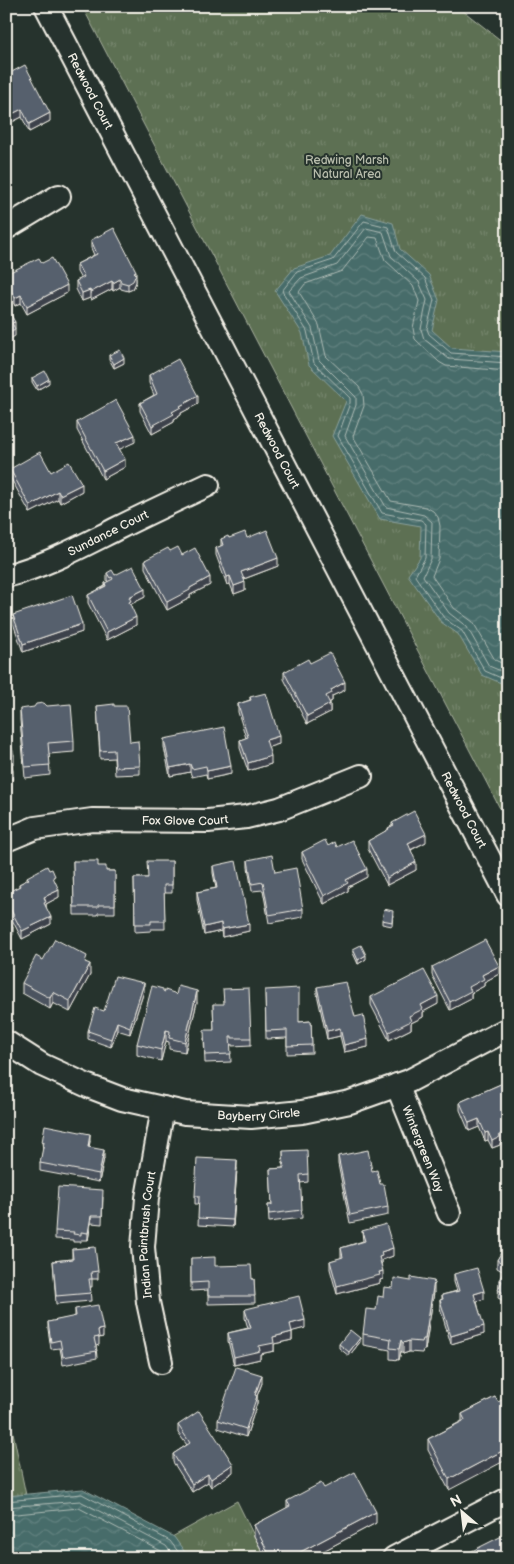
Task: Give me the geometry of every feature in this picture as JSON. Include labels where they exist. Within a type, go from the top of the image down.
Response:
[{"type":"street","name":"Redwood Court","points":[[46,6],[508,895]]},
{"type":"street","points":[[6,228],[59,196]]},
{"type":"street","name":"Sundance Court","points":[[6,576],[33,569],[64,556],[208,484]]},
{"type":"street","name":"Fox Glove Court","points":[[6,840],[35,828],[92,820],[208,822],[246,817],[280,809],[361,776]]},
{"type":"street","name":"Bayberry Circle","points":[[6,1042],[42,1065],[122,1099],[185,1113],[251,1117],[302,1112],[350,1102],[409,1081],[508,1029]]},
{"type":"street","name":"Wintergreen Way","points":[[397,1085],[449,1213]]},
{"type":"street","name":"Indian Paintbrush Court","points":[[161,1362],[148,1302],[142,1248],[147,1198],[163,1108]]},
{"type":"street","points":[[394,1558],[508,1499]]},
{"type":"green space","name":"Redwing Marsh Natural Area","points":[[82,6],[457,6],[508,46],[508,819],[506,820]]},
{"type":"green space","points":[[10,1418],[39,1558],[6,1558],[6,1420]]},
{"type":"green space","points":[[237,1501],[265,1558],[134,1558]]},
{"type":"water","points":[[362,214],[393,223],[400,249],[429,275],[439,300],[432,330],[452,348],[508,352],[508,686],[482,675],[458,634],[441,622],[408,575],[420,558],[421,526],[380,519],[332,436],[346,401],[309,365],[302,333],[275,291],[294,268],[330,256]]},
{"type":"water","points":[[83,1489],[174,1537],[189,1558],[6,1558],[6,1496]]},
{"type":"building","points":[[25,65],[50,113],[29,124],[22,109],[6,117],[6,75]]},
{"type":"building","points":[[114,228],[136,271],[134,272],[136,274],[133,281],[128,284],[121,282],[120,279],[91,292],[90,290],[82,293],[76,281],[84,277],[77,264],[97,254],[91,240]]},
{"type":"building","points":[[39,258],[42,263],[52,258],[67,285],[27,306],[21,295],[15,298],[6,281],[6,274]]},
{"type":"building","points":[[6,311],[15,322],[12,323],[15,329],[6,334]]},
{"type":"building","points":[[120,350],[124,358],[114,364],[109,355]]},
{"type":"building","points":[[178,359],[198,396],[172,412],[174,414],[152,426],[140,403],[157,394],[149,375]]},
{"type":"building","points":[[45,371],[49,379],[37,386],[32,378]]},
{"type":"building","points":[[116,400],[135,435],[116,443],[125,459],[103,471],[77,422]]},
{"type":"building","points":[[40,452],[51,472],[69,462],[82,484],[60,495],[58,491],[30,506],[10,469]]},
{"type":"building","points":[[267,530],[278,558],[241,572],[245,582],[234,586],[230,576],[227,577],[216,548],[223,545],[221,539],[245,532],[247,538]]},
{"type":"building","points":[[178,547],[182,555],[195,548],[210,577],[167,602],[145,560],[168,548],[170,551]]},
{"type":"building","points":[[133,566],[145,589],[129,597],[131,601],[129,602],[136,617],[107,632],[88,595],[106,586],[105,583],[113,579],[107,573],[112,570],[115,575]]},
{"type":"building","points":[[72,595],[82,624],[23,644],[13,615]]},
{"type":"building","points":[[330,653],[345,682],[331,690],[332,693],[326,696],[330,704],[307,716],[284,672],[308,659],[310,663]]},
{"type":"building","points":[[266,693],[279,736],[266,740],[271,756],[248,763],[240,740],[248,737],[238,704],[251,700],[250,697]]},
{"type":"building","points":[[44,703],[47,706],[71,704],[74,741],[48,743],[50,765],[25,767],[20,709]]},
{"type":"building","points":[[114,704],[114,706],[127,706],[130,742],[138,741],[140,766],[115,767],[114,750],[100,751],[97,706]]},
{"type":"building","points":[[224,727],[231,766],[207,771],[206,766],[192,769],[190,764],[170,768],[164,739]]},
{"type":"building","points":[[6,742],[7,745],[11,744],[14,755],[10,756],[13,771],[6,773]]},
{"type":"building","points":[[414,811],[426,834],[408,843],[416,862],[387,878],[368,841],[389,829],[394,825],[392,823]]},
{"type":"building","points":[[325,840],[328,846],[335,842],[337,847],[352,840],[367,869],[346,880],[348,883],[324,896],[302,852]]},
{"type":"building","points":[[272,855],[275,872],[296,868],[303,909],[269,915],[263,882],[252,884],[248,860]]},
{"type":"building","points":[[73,861],[98,861],[98,866],[106,866],[106,871],[115,871],[115,905],[74,907]]},
{"type":"building","points":[[147,861],[172,861],[172,885],[164,885],[165,921],[151,921],[151,924],[135,924],[134,878],[148,878]]},
{"type":"building","points":[[236,861],[249,924],[222,929],[221,923],[204,927],[197,892],[217,888],[213,866]]},
{"type":"building","points":[[47,866],[49,870],[52,869],[55,876],[53,877],[59,890],[44,897],[46,902],[44,903],[51,917],[22,931],[6,901],[6,893],[20,886],[19,884],[29,879],[27,877]]},
{"type":"building","points":[[384,909],[393,911],[392,922],[382,920]]},
{"type":"building","points":[[6,915],[13,927],[6,931]]},
{"type":"building","points":[[55,939],[87,956],[85,962],[90,964],[70,1001],[53,992],[50,998],[22,983],[36,956],[43,960]]},
{"type":"building","points":[[485,940],[499,966],[482,975],[484,979],[469,987],[471,991],[450,1002],[432,967]]},
{"type":"building","points":[[361,945],[366,955],[358,960],[353,949]]},
{"type":"building","points":[[424,970],[438,996],[421,1005],[423,1009],[409,1016],[411,1021],[389,1032],[371,997]]},
{"type":"building","points":[[115,976],[144,983],[130,1027],[117,1022],[111,1039],[88,1031],[95,1008],[104,1011]]},
{"type":"building","points":[[346,982],[355,1017],[363,1015],[368,1039],[344,1045],[340,1028],[327,1031],[317,987]]},
{"type":"building","points":[[152,986],[176,995],[178,986],[197,991],[185,1042],[169,1038],[170,1031],[166,1030],[161,1050],[137,1044]]},
{"type":"building","points":[[249,988],[251,1038],[232,1038],[230,1036],[231,1054],[205,1055],[204,1030],[214,1030],[213,1004],[224,1004],[223,989]]},
{"type":"building","points":[[299,988],[299,1022],[311,1021],[312,1045],[287,1046],[287,1030],[266,1031],[265,990]]},
{"type":"building","points":[[503,1083],[508,1093],[508,1131],[492,1141],[488,1132],[485,1133],[479,1119],[469,1123],[460,1102]]},
{"type":"building","points":[[45,1125],[90,1134],[88,1147],[104,1150],[99,1174],[40,1163]]},
{"type":"building","points":[[307,1150],[308,1174],[300,1175],[302,1210],[269,1214],[268,1205],[272,1205],[270,1169],[284,1168],[283,1151]]},
{"type":"building","points":[[368,1150],[372,1171],[377,1170],[380,1184],[384,1184],[388,1207],[350,1215],[338,1156]]},
{"type":"building","points":[[197,1158],[237,1160],[233,1220],[198,1218],[199,1196],[195,1196]]},
{"type":"building","points":[[58,1187],[103,1190],[102,1216],[91,1216],[88,1233],[81,1232],[81,1235],[73,1234],[74,1232],[55,1231]]},
{"type":"building","points":[[386,1224],[393,1248],[381,1252],[382,1256],[379,1257],[383,1271],[379,1272],[380,1275],[337,1286],[330,1261],[343,1257],[341,1248],[365,1241],[362,1231]]},
{"type":"building","points":[[508,1241],[508,1293],[506,1292],[506,1294],[498,1290],[502,1281],[499,1280],[507,1266],[497,1260]]},
{"type":"building","points":[[95,1247],[98,1271],[91,1272],[92,1279],[89,1279],[91,1293],[56,1296],[53,1261],[73,1259],[72,1249]]},
{"type":"building","points":[[215,1257],[215,1266],[251,1265],[255,1296],[208,1296],[208,1282],[191,1283],[191,1258]]},
{"type":"building","points":[[477,1268],[484,1291],[474,1294],[484,1326],[451,1336],[440,1300],[443,1299],[442,1295],[459,1291],[454,1274]]},
{"type":"building","points":[[411,1277],[434,1281],[425,1339],[422,1342],[409,1341],[403,1343],[401,1340],[399,1349],[390,1348],[391,1339],[363,1334],[366,1309],[376,1310],[378,1296],[383,1297],[384,1287],[393,1288],[394,1278],[411,1281]]},
{"type":"building","points":[[299,1296],[305,1320],[290,1324],[292,1332],[273,1337],[274,1343],[259,1346],[260,1351],[234,1357],[228,1333],[251,1328],[246,1309]]},
{"type":"building","points":[[98,1305],[103,1329],[98,1330],[99,1337],[94,1338],[97,1351],[63,1357],[60,1340],[51,1342],[48,1322],[76,1316],[75,1309]]},
{"type":"building","points":[[350,1330],[360,1338],[349,1352],[339,1344]]},
{"type":"building","points":[[236,1367],[262,1375],[246,1429],[218,1420]]},
{"type":"building","points":[[495,1397],[498,1402],[508,1397],[508,1448],[449,1479],[428,1439],[465,1420],[462,1414]]},
{"type":"building","points":[[199,1411],[233,1464],[211,1479],[208,1474],[192,1484],[173,1454],[190,1443],[178,1425]]},
{"type":"building","points":[[355,1472],[376,1512],[289,1558],[271,1558],[254,1525],[290,1506],[287,1501],[321,1483],[324,1488]]},
{"type":"building","points":[[508,1533],[508,1558],[470,1558],[468,1553]]}]
